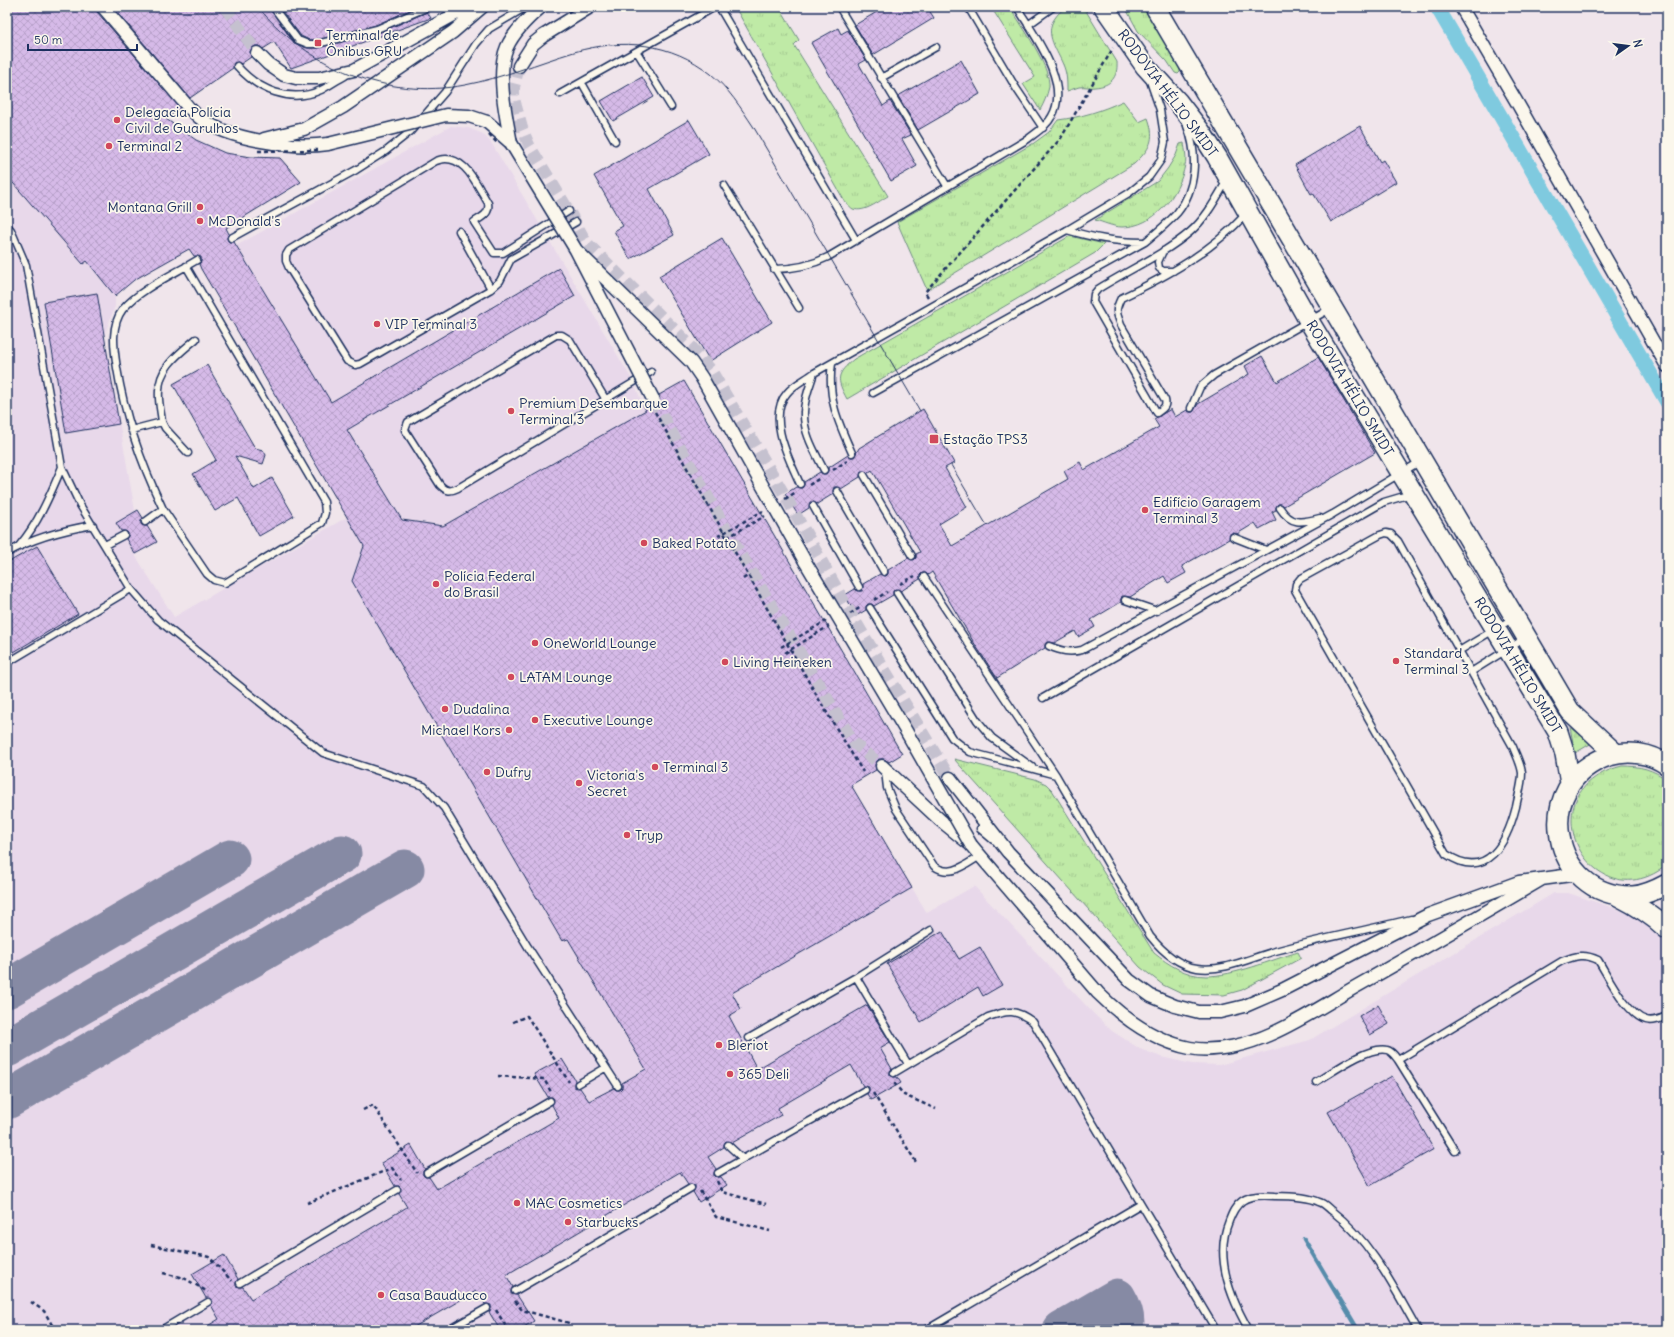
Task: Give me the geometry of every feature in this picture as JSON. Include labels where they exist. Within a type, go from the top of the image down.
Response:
[{"type":"main road","name":"RODOVIA HÉLIO SMIDT","points":[[1104,7],[1145,66],[1178,102],[1201,132],[1229,177],[1309,321],[1558,732],[1563,747],[1570,783]]},
{"type":"main road","name":"RODOVIA HÉLIO SMIDT","points":[[1155,7],[1421,461],[1570,711],[1616,754]]},
{"type":"main road","points":[[1667,765],[1660,760],[1638,753],[1616,754],[1598,759],[1583,770],[1570,783],[1558,814],[1558,830],[1561,846],[1568,861],[1578,874],[1595,887],[1615,894],[1639,907],[1656,918],[1667,929]]},
{"type":"main road","points":[[1615,894],[1633,896],[1651,892],[1667,884]]},
{"type":"street","points":[[103,7],[189,108],[200,118],[259,146],[314,146],[328,144],[446,115],[477,118],[487,122],[505,144],[576,250],[652,402]]},
{"type":"street","points":[[257,53],[276,71],[296,78],[318,78],[354,70],[468,7]]},
{"type":"street","points":[[259,146],[304,129],[318,122],[453,32],[482,7]]},
{"type":"street","points":[[505,144],[503,66],[507,48],[515,34],[531,15],[541,7]]},
{"type":"street","points":[[519,66],[533,44],[542,36],[590,7]]},
{"type":"street","points":[[1461,7],[1667,366]]},
{"type":"street","points":[[576,250],[691,362],[702,378],[837,619],[971,845],[1098,993],[1131,1023],[1171,1042],[1191,1048],[1228,1047],[1272,1033],[1406,958],[1542,879]]},
{"type":"street","points":[[883,768],[940,820],[971,845]]},
{"type":"street","points":[[950,778],[1008,852],[1129,980],[1151,996],[1175,1006],[1198,1012],[1220,1012],[1245,1006],[1282,990],[1428,914],[1503,887],[1542,879],[1578,874]]},
{"type":"lane","points":[[273,7],[298,40],[308,44],[377,29],[428,7]]},
{"type":"lane","points":[[231,238],[356,170],[386,151],[410,132],[445,92],[476,44],[489,29],[526,7]]},
{"type":"lane","points":[[560,94],[715,7],[726,20],[856,240]]},
{"type":"lane","points":[[839,7],[947,186]]},
{"type":"lane","points":[[968,7],[1016,88],[1043,128]]},
{"type":"lane","points":[[774,270],[790,269],[814,264],[1028,139],[1043,128],[1053,115],[1057,86],[1053,70],[1017,7]]},
{"type":"lane","points":[[1028,25],[1053,7]]},
{"type":"lane","points":[[881,78],[936,47]]},
{"type":"lane","points":[[637,52],[671,107]]},
{"type":"lane","points":[[237,66],[246,76],[259,86],[276,93],[290,96],[305,95],[321,90],[354,70]]},
{"type":"lane","points":[[800,484],[789,459],[778,421],[780,406],[787,393],[814,373],[1067,230],[1129,193],[1149,177],[1161,160],[1165,142],[1163,124],[1145,66]]},
{"type":"lane","points":[[582,83],[615,141]]},
{"type":"lane","points":[[873,394],[1145,242],[1166,225],[1178,212],[1190,191],[1194,170],[1194,152],[1191,136],[1178,102]]},
{"type":"lane","points":[[569,211],[503,253],[494,253],[474,222],[486,214],[488,204],[463,166],[452,159],[444,158],[436,161],[289,250],[286,255],[286,261],[347,361],[355,365],[360,364],[491,289],[500,281],[511,259],[576,222]]},
{"type":"lane","points":[[1229,177],[1205,216],[1190,232],[1164,250],[1098,289],[1094,294],[1093,302],[1157,413],[1165,407],[1165,400],[1121,325],[1116,307],[1121,298],[1193,260],[1214,245],[1249,211]]},
{"type":"lane","points":[[724,185],[774,270],[799,308]]},
{"type":"lane","points":[[7,225],[11,230],[26,265],[62,467],[80,505],[131,589],[158,620],[323,753],[424,786],[444,808],[528,947],[618,1086]]},
{"type":"lane","points":[[1067,230],[1094,238],[1113,241],[1145,242]]},
{"type":"lane","points":[[459,231],[491,289]]},
{"type":"lane","points":[[1164,250],[1158,262],[1159,268],[1163,271],[1174,270]]},
{"type":"lane","points":[[186,266],[324,502],[325,513],[322,523],[226,583],[214,580],[207,574],[164,509],[148,477],[131,430],[122,398],[113,343],[116,326],[123,309],[145,291],[186,266],[196,260]]},
{"type":"lane","points":[[1191,408],[1200,387],[1214,375],[1331,308]]},
{"type":"lane","points":[[606,400],[570,340],[562,335],[556,335],[408,422],[405,430],[440,485],[445,490],[454,490],[606,400],[651,372]]},
{"type":"lane","points":[[188,453],[165,428],[162,422],[158,390],[162,374],[169,363],[196,339]]},
{"type":"lane","points":[[832,363],[830,378],[831,398],[838,422],[852,453]]},
{"type":"lane","points":[[814,373],[807,395],[804,412],[806,428],[811,444],[824,470]]},
{"type":"lane","points":[[131,430],[162,422]]},
{"type":"lane","points":[[1049,646],[1062,652],[1071,653],[1082,650],[1157,611],[1333,514],[1402,474],[1421,461]]},
{"type":"lane","points":[[19,546],[32,530],[46,506],[62,467]]},
{"type":"lane","points":[[864,475],[912,556]]},
{"type":"lane","points":[[837,491],[884,572]]},
{"type":"lane","points":[[1042,698],[1384,502],[1414,494]]},
{"type":"lane","points":[[813,506],[858,587]]},
{"type":"lane","points":[[1280,508],[1285,516],[1293,521],[1313,520],[1333,514]]},
{"type":"lane","points":[[145,522],[164,509]]},
{"type":"lane","points":[[7,553],[19,546],[68,530],[93,525]]},
{"type":"lane","points":[[1386,533],[1391,534],[1398,541],[1459,651],[1513,747],[1522,772],[1521,788],[1510,828],[1502,843],[1489,858],[1477,864],[1457,861],[1446,854],[1297,593],[1296,584],[1300,579],[1380,535],[1386,533]]},
{"type":"lane","points":[[105,545],[124,535]]},
{"type":"lane","points":[[1233,537],[1266,550]]},
{"type":"lane","points":[[924,577],[1056,775],[1150,936],[1168,956],[1195,968],[1210,969],[1225,967],[1279,950],[1428,914]]},
{"type":"lane","points":[[7,663],[131,589]]},
{"type":"lane","points":[[897,593],[977,720],[992,738],[1035,769]]},
{"type":"lane","points":[[1125,600],[1157,611]]},
{"type":"lane","points":[[870,608],[952,738],[970,752],[991,759],[1056,775]]},
{"type":"lane","points":[[1459,651],[1514,618]]},
{"type":"lane","points":[[1471,672],[1526,638]]},
{"type":"lane","points":[[883,768],[887,788],[893,804],[934,866],[939,870],[949,872],[960,869],[980,856]]},
{"type":"lane","points":[[980,829],[1008,852]]},
{"type":"lane","points":[[750,1038],[856,977],[931,930]]},
{"type":"lane","points":[[1398,1060],[1574,956],[1590,956],[1598,960],[1629,1007],[1637,1016],[1646,1020],[1653,1020],[1667,1016]]},
{"type":"lane","points":[[856,977],[908,1064]]},
{"type":"lane","points":[[894,1073],[988,1017],[1004,1011],[1022,1013],[1033,1022],[1216,1330]]},
{"type":"lane","points":[[1316,1082],[1369,1052],[1378,1049],[1390,1051],[1398,1060],[1456,1151]]},
{"type":"lane","points":[[575,1086],[605,1068]]},
{"type":"lane","points":[[716,1174],[867,1089]]},
{"type":"lane","points":[[427,1173],[552,1099]]},
{"type":"lane","points":[[728,1145],[743,1158]]},
{"type":"lane","points":[[515,1291],[694,1187]]},
{"type":"lane","points":[[238,1284],[397,1190]]},
{"type":"lane","points":[[1249,1330],[1238,1311],[1227,1280],[1222,1250],[1225,1230],[1233,1211],[1243,1200],[1262,1196],[1287,1196],[1320,1202],[1343,1219],[1364,1242],[1418,1330]]},
{"type":"lane","points":[[926,1330],[1141,1204]]},
{"type":"lane","points":[[161,1330],[208,1302]]},
{"type":"lane","points":[[448,1330],[489,1306]]},
{"type":"path","points":[[933,306],[925,292],[1061,138],[1114,47],[1107,36],[1119,28]]},
{"type":"path","points":[[485,131],[505,144]]},
{"type":"path","points":[[259,146],[320,150]]},
{"type":"path","points":[[652,402],[790,649],[863,772]]},
{"type":"path","points":[[721,541],[776,510]]},
{"type":"path","points":[[718,536],[736,526]]},
{"type":"path","points":[[743,579],[749,575]]},
{"type":"path","points":[[781,647],[854,612]]},
{"type":"path","points":[[785,653],[837,619]]},
{"type":"path","points":[[513,1022],[527,1016],[575,1086]]},
{"type":"path","points":[[498,1076],[544,1079],[552,1099]]},
{"type":"path","points":[[893,1081],[904,1095],[936,1109]]},
{"type":"path","points":[[867,1089],[916,1162]]},
{"type":"path","points":[[363,1110],[373,1105],[420,1177]]},
{"type":"path","points":[[307,1203],[392,1168],[405,1186]]},
{"type":"path","points":[[716,1174],[722,1192],[766,1204]]},
{"type":"path","points":[[694,1187],[716,1217],[770,1231]]},
{"type":"path","points":[[151,1245],[209,1257],[238,1284]]},
{"type":"path","points":[[163,1273],[184,1278],[210,1293]]},
{"type":"path","points":[[514,1299],[522,1310],[569,1322]]},
{"type":"path","points":[[31,1302],[44,1311],[55,1330]]},
{"type":"path","points":[[489,1306],[508,1330]]},
{"type":"shaded area","points":[[7,7],[163,120],[173,129],[176,126],[196,140],[225,153],[251,157],[280,158],[301,182],[226,228],[134,280],[115,296],[115,306],[104,336],[135,511],[138,510],[157,542],[135,555],[174,617],[347,517],[236,246],[451,126],[468,128],[483,134],[492,144],[634,383],[643,405],[721,541],[851,785],[927,913],[974,886],[1094,1014],[1112,1031],[1140,1049],[1161,1057],[1192,1064],[1219,1065],[1310,1040],[1554,893],[1568,893],[1617,909],[1636,917],[1653,928],[1667,944],[1667,1330],[7,1330]]},
{"type":"green space","points":[[735,7],[779,7],[799,40],[794,45],[888,196],[872,206],[858,210],[853,209],[845,202]]},
{"type":"green space","points":[[991,7],[1010,7],[1028,35],[1040,58],[1045,69],[1049,87],[1040,110],[1023,84],[1035,77]]},
{"type":"green space","points":[[1070,7],[1081,7],[1086,11],[1117,62],[1115,76],[1105,85],[1079,87],[1067,91],[1065,70],[1053,42],[1050,30],[1058,14],[1064,9]]},
{"type":"green space","points":[[1125,7],[1144,7],[1180,64],[1180,72],[1178,74],[1175,73],[1167,61],[1138,31]]},
{"type":"green space","points":[[1123,101],[1139,122],[1148,118],[1150,126],[1151,138],[1148,149],[1134,164],[927,290],[897,222],[1034,143],[1049,132],[1058,120],[1091,113]]},
{"type":"green space","points":[[1184,143],[1186,160],[1182,176],[1171,198],[1155,215],[1145,222],[1134,226],[1122,227],[1095,220],[1158,181],[1176,155],[1180,144]]},
{"type":"green space","points":[[1070,236],[1104,244],[1095,253],[847,399],[841,386],[840,377],[844,369],[854,359]]},
{"type":"green space","points":[[1570,727],[1592,743],[1575,753]]},
{"type":"green space","points":[[954,759],[1035,779],[1046,784],[1052,790],[1154,953],[1172,966],[1185,972],[1199,976],[1206,976],[1240,971],[1298,952],[1301,958],[1242,990],[1224,995],[1182,994],[1163,985],[1140,967]]},
{"type":"green space","points":[[1622,766],[1646,769],[1657,773],[1667,780],[1667,865],[1639,879],[1614,878],[1593,867],[1578,847],[1572,824],[1576,800],[1592,780]]},
{"type":"building","name":"Terminal 3","points":[[7,7],[96,7],[97,12],[180,108],[166,119],[196,140],[225,153],[251,157],[280,158],[301,182],[226,228],[229,234],[227,238],[229,242],[234,242],[331,402],[559,268],[575,296],[347,430],[402,520],[443,526],[646,410],[643,405],[646,403],[652,406],[657,405],[660,400],[659,395],[684,381],[902,754],[889,762],[884,759],[879,759],[875,764],[876,770],[851,785],[912,888],[732,993],[741,1009],[729,1016],[757,1069],[867,1005],[890,1042],[880,1048],[892,1069],[890,1071],[890,1075],[897,1077],[901,1083],[871,1100],[867,1094],[869,1087],[863,1086],[851,1065],[778,1108],[781,1115],[732,1143],[726,1141],[724,1147],[708,1157],[716,1169],[714,1176],[721,1177],[727,1185],[699,1202],[693,1192],[695,1185],[688,1184],[680,1172],[506,1275],[513,1287],[511,1294],[517,1295],[534,1321],[519,1330],[500,1330],[489,1312],[491,1305],[485,1304],[476,1291],[409,1330],[201,1330],[219,1319],[211,1305],[212,1299],[206,1298],[192,1274],[224,1255],[238,1279],[236,1286],[243,1287],[251,1299],[407,1207],[399,1194],[401,1188],[399,1186],[395,1186],[381,1163],[411,1145],[425,1169],[423,1171],[423,1175],[425,1177],[429,1177],[437,1189],[559,1118],[552,1105],[554,1099],[552,1097],[548,1097],[534,1074],[562,1059],[575,1080],[574,1087],[580,1088],[589,1101],[614,1088],[616,1090],[620,1090],[622,1088],[622,1083],[646,1069],[568,939],[562,941],[352,581],[364,546],[201,269],[199,264],[201,262],[201,257],[194,256],[189,249],[134,280],[115,296],[87,261],[83,264],[7,176]]},
{"type":"building","points":[[113,7],[269,7],[294,43],[308,48],[318,48],[378,33],[427,12],[431,18],[291,68],[274,42],[263,49],[259,46],[255,46],[250,51],[251,57],[241,64],[238,62],[234,63],[233,68],[190,98]]},
{"type":"building","points":[[279,7],[417,7],[376,25],[316,40],[309,40],[301,36]]},
{"type":"building","points":[[885,7],[927,7],[934,18],[873,55],[855,25]]},
{"type":"building","points":[[838,28],[841,34],[848,30],[866,60],[859,64],[883,106],[890,101],[911,135],[902,139],[917,166],[891,181],[811,43]]},
{"type":"building","points":[[961,60],[980,94],[918,130],[898,96]]},
{"type":"building","points":[[642,77],[654,97],[613,121],[601,101]]},
{"type":"building","points":[[689,120],[709,154],[649,189],[674,235],[630,259],[614,231],[623,226],[594,176]]},
{"type":"building","points":[[1360,126],[1380,162],[1383,160],[1396,182],[1331,222],[1313,193],[1311,194],[1295,165]]},
{"type":"building","points":[[722,238],[772,322],[710,361],[659,276]]},
{"type":"building","points":[[97,293],[119,424],[66,433],[44,302]]},
{"type":"building","name":"Edifício Garagem Terminal 3","points":[[1262,356],[1277,382],[1318,357],[1375,453],[1284,506],[1278,504],[1276,510],[1272,512],[1276,520],[1259,529],[1255,523],[1237,534],[1231,533],[1229,539],[1182,566],[1186,573],[1168,583],[1164,576],[1130,597],[1122,596],[1121,602],[1091,620],[1095,627],[1078,637],[1075,631],[1054,643],[1047,642],[1045,648],[997,678],[932,572],[928,575],[926,573],[922,573],[920,575],[920,579],[901,591],[895,589],[893,591],[893,595],[874,606],[872,604],[868,604],[866,606],[866,610],[856,616],[845,595],[855,589],[862,591],[863,584],[880,574],[886,576],[888,574],[888,570],[908,558],[914,560],[916,558],[916,554],[920,552],[872,470],[868,473],[861,471],[860,477],[841,489],[834,487],[833,494],[817,504],[810,502],[809,508],[798,515],[785,494],[796,487],[802,488],[804,482],[820,472],[826,474],[828,468],[848,455],[854,457],[859,448],[923,409],[954,463],[945,468],[967,507],[939,524],[952,546],[1068,479],[1064,471],[1080,462],[1084,470],[1159,427],[1154,419],[1171,409],[1175,417],[1187,410],[1193,412],[1198,404],[1249,374],[1245,366]]},
{"type":"building","points":[[207,365],[255,448],[263,450],[266,455],[263,464],[235,456],[254,489],[272,478],[294,516],[259,536],[238,498],[215,511],[193,474],[216,460],[173,384]]},
{"type":"building","points":[[138,510],[143,518],[141,524],[147,526],[157,542],[135,554],[126,539],[128,533],[121,531],[116,523]]},
{"type":"building","points":[[37,546],[78,614],[7,656],[7,563]]},
{"type":"building","points":[[942,931],[959,959],[980,947],[1002,985],[983,996],[978,987],[921,1022],[887,964]]},
{"type":"building","points":[[1378,1005],[1389,1024],[1370,1035],[1359,1016]]},
{"type":"building","points":[[1392,1076],[1434,1149],[1370,1186],[1328,1112]]},
{"type":"waterway","points":[[1437,7],[1667,402]]},
{"type":"waterway","points":[[1304,1239],[1358,1330]]},
{"type":"taxiway","points":[[7,1048],[342,854]]},
{"type":"taxiway","points":[[7,989],[230,859]]},
{"type":"taxiway","points":[[7,1100],[405,869]]},
{"type":"taxiway","points":[[1062,1330],[1117,1298],[1124,1313],[1124,1330]]},
{"type":"tunnel","points":[[225,7],[257,53]]},
{"type":"tunnel","points":[[519,66],[514,87],[514,99],[522,128],[529,145],[586,242],[691,346],[711,370],[787,499],[851,614],[950,778]]},
{"type":"tunnel","points":[[653,399],[730,536],[854,743],[882,766]]},
{"type":"tram line","points":[[258,7],[278,28],[300,47],[325,62],[351,74],[378,83],[407,88],[436,88],[465,85],[506,74],[574,52],[610,45],[628,44],[663,49],[696,63],[711,74],[734,98],[753,126],[920,411]]},
{"type":"tram line","points":[[951,465],[986,524]]},
{"type":"place","name":"Terminal de Ônibus GRU","points":[[318,43]]},
{"type":"place","name":"Delegacia Polícia Civil de Guarulhos","points":[[117,120]]},
{"type":"place","name":"Terminal 2","points":[[109,146]]},
{"type":"place","name":"Montana Grill","points":[[200,207]]},
{"type":"place","name":"McDonald's","points":[[200,221]]},
{"type":"place","name":"VIP Terminal 3","points":[[377,324]]},
{"type":"place","name":"Premium Desembarque Terminal 3","points":[[511,411]]},
{"type":"place","name":"Estação TPS3","points":[[934,439]]},
{"type":"place","name":"Edifício Garagem Terminal 3","points":[[1145,510]]},
{"type":"place","name":"Baked Potato","points":[[644,543]]},
{"type":"place","name":"Polícia Federal do Brasil","points":[[436,584]]},
{"type":"place","name":"OneWorld Lounge","points":[[535,643]]},
{"type":"place","name":"Standard Terminal 3","points":[[1396,661]]},
{"type":"place","name":"Living Heineken","points":[[725,662]]},
{"type":"place","name":"LATAM Lounge","points":[[511,677]]},
{"type":"place","name":"Dudalina","points":[[445,709]]},
{"type":"place","name":"Executive Lounge","points":[[535,720]]},
{"type":"place","name":"Michael Kors","points":[[509,730]]},
{"type":"place","name":"Terminal 3","points":[[655,767]]},
{"type":"place","name":"Dufry","points":[[487,772]]},
{"type":"place","name":"Victoria's Secret","points":[[579,783]]},
{"type":"place","name":"Tryp","points":[[627,835]]},
{"type":"place","name":"Bleriot","points":[[719,1045]]},
{"type":"place","name":"365 Deli","points":[[730,1074]]},
{"type":"place","name":"MAC Cosmetics","points":[[517,1203]]},
{"type":"place","name":"Starbucks","points":[[568,1222]]},
{"type":"place","name":"Casa Bauducco","points":[[381,1295]]}]
